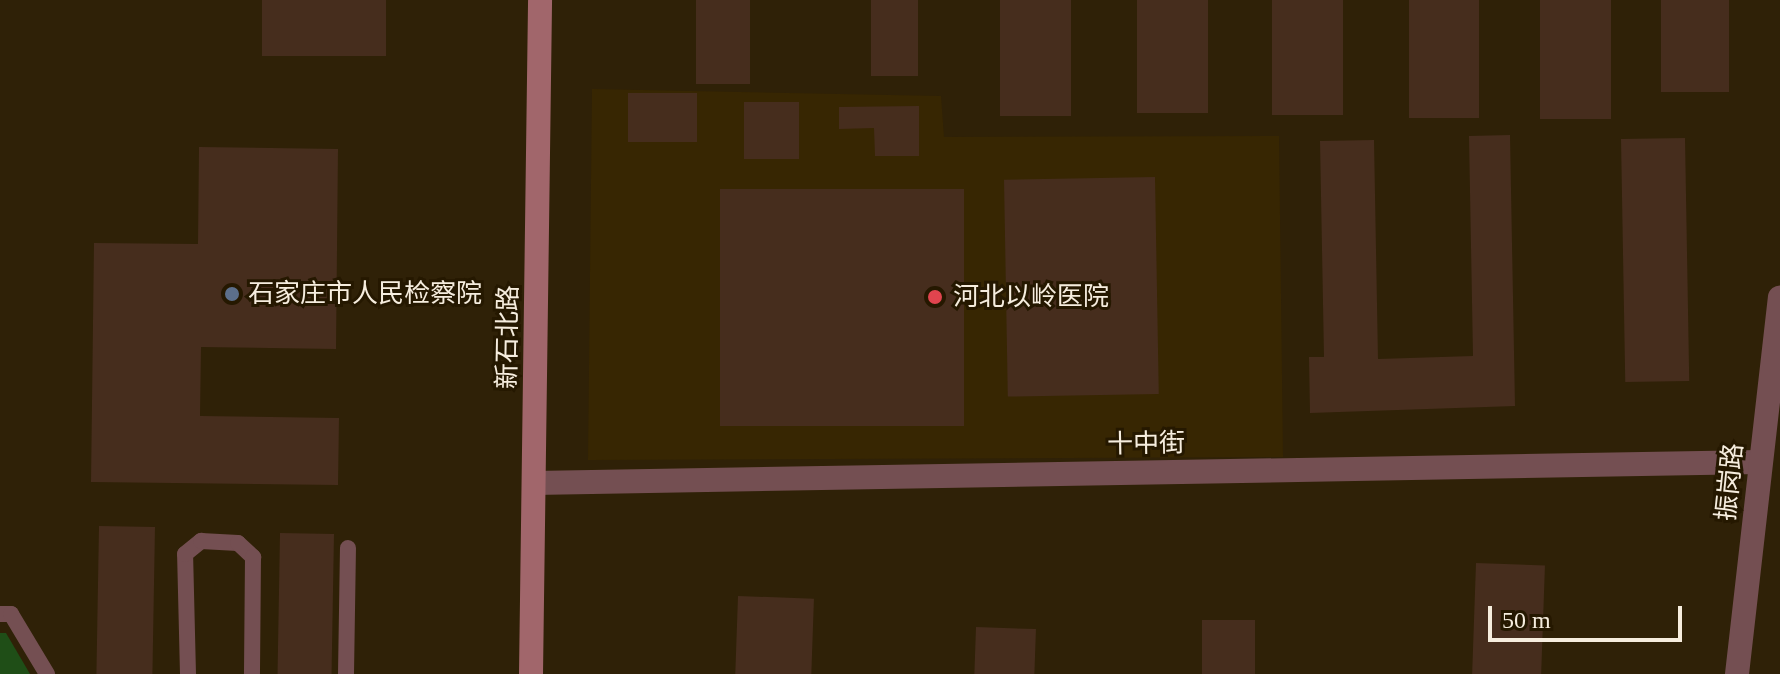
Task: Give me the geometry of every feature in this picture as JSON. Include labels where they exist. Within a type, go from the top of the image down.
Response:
[{"type":"street","name":"新石北路","points":[[531,674],[540,0]]},
{"type":"street","name":"振岗路","points":[[1737,674],[1780,297]]},
{"type":"street","name":"十中街","points":[[534,483],[1760,462]]},
{"type":"lane","points":[[188,674],[185,554],[201,541],[238,543],[253,557],[252,674]]},
{"type":"lane","points":[[346,674],[348,548]]},
{"type":"lane","points":[[0,614],[11,614],[47,674]]},
{"type":"shaded area","name":"河北以岭医院","points":[[592,89],[941,96],[944,137],[1279,136],[1283,457],[588,460]]},
{"type":"green space","points":[[0,633],[6,633],[30,674],[0,674]]},
{"type":"building","points":[[262,0],[386,0],[386,56],[262,56]]},
{"type":"building","points":[[696,0],[750,0],[750,84],[696,84]]},
{"type":"building","points":[[871,0],[918,0],[918,76],[871,76]]},
{"type":"building","points":[[1000,0],[1071,0],[1071,116],[1000,116]]},
{"type":"building","points":[[1137,0],[1208,0],[1208,113],[1137,113]]},
{"type":"building","points":[[1272,0],[1343,0],[1343,115],[1272,115]]},
{"type":"building","points":[[1409,0],[1479,0],[1479,118],[1409,118]]},
{"type":"building","points":[[1540,0],[1611,0],[1611,119],[1540,119]]},
{"type":"building","points":[[1661,0],[1729,0],[1729,92],[1661,92]]},
{"type":"building","points":[[628,93],[697,93],[697,142],[628,142]]},
{"type":"building","points":[[744,102],[799,102],[799,159],[744,159]]},
{"type":"building","points":[[919,106],[919,156],[875,156],[874,128],[839,129],[839,107]]},
{"type":"building","points":[[1510,135],[1515,406],[1310,413],[1309,357],[1324,357],[1320,141],[1374,140],[1378,359],[1473,356],[1469,136]]},
{"type":"building","points":[[1685,138],[1689,381],[1625,382],[1621,139]]},
{"type":"building","points":[[199,147],[338,149],[336,349],[201,347],[200,416],[339,418],[338,485],[91,482],[94,243],[198,244]]},
{"type":"building","points":[[1155,177],[1159,394],[1008,397],[1004,180]]},
{"type":"building","points":[[720,189],[964,189],[964,426],[720,426]]},
{"type":"building","points":[[99,526],[155,527],[152,674],[96,674]]},
{"type":"building","points":[[280,533],[334,534],[332,674],[278,674]]},
{"type":"building","points":[[1476,563],[1545,565],[1541,674],[1472,674]]},
{"type":"building","points":[[738,596],[814,599],[811,674],[735,674]]},
{"type":"building","points":[[1202,620],[1255,620],[1255,674],[1202,674]]},
{"type":"building","points":[[976,627],[1036,629],[1034,674],[974,674]]},
{"type":"place","name":"石家庄市人民检察院","points":[[232,294]]},
{"type":"place","name":"河北以岭医院","points":[[935,297]]}]
